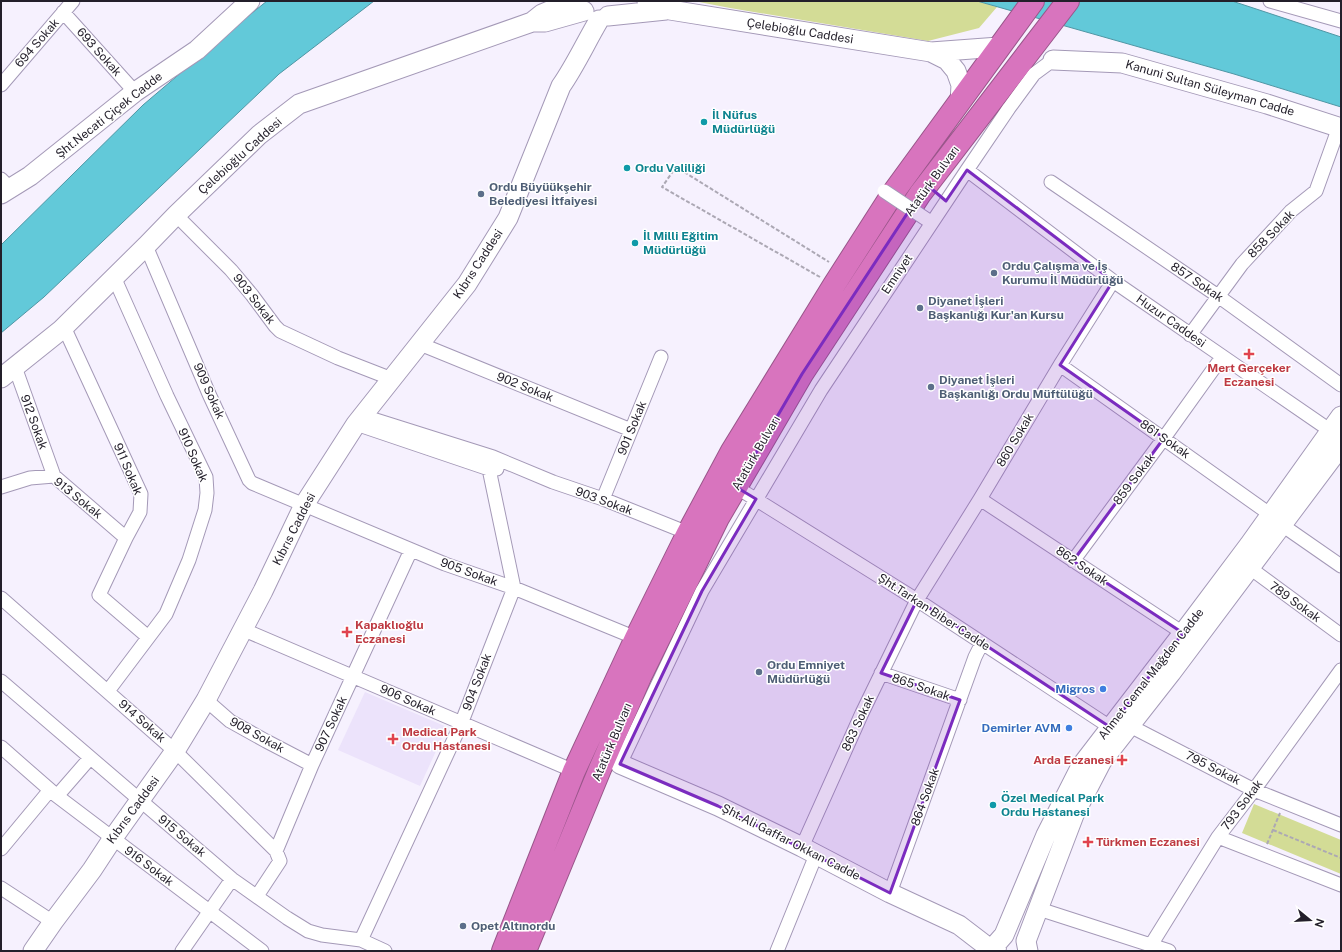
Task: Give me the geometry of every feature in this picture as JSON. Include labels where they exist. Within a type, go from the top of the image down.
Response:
[{"type":"highway","name":"Atatürk Bulvarı","points":[[503,951],[574,771],[636,638],[688,533],[732,451],[839,278],[876,210],[893,193],[1033,1]]},
{"type":"highway","name":"Atatürk Bulvarı","points":[[525,951],[640,677],[718,518],[802,374],[920,194],[1068,1]]},
{"type":"main road","name":"Şht.Necati Çiçek Cadde","points":[[4,187],[30,176],[135,92],[197,50],[250,1]]},
{"type":"main road","name":"Çelebioğlu Caddesi","points":[[647,1],[670,10]]},
{"type":"main road","name":"Çelebioğlu Caddesi","points":[[8,372],[64,327],[176,215],[259,135],[299,104],[532,22],[542,14],[592,9],[670,10],[931,52]]},
{"type":"main road","name":"Kıbrıs Caddesi","points":[[34,951],[53,922],[141,801],[175,751],[206,700],[263,591],[304,505],[359,420],[467,284],[508,218],[561,86],[569,75],[585,43],[592,9]]},
{"type":"main road","points":[[931,52],[999,47]]},
{"type":"main road","points":[[931,52],[948,60],[956,71],[961,85],[960,102]]},
{"type":"main road","name":"Kanuni Sultan Süleyman Cadde","points":[[1052,60],[1122,63],[1267,104],[1340,128]]},
{"type":"main road","name":"Ahmet Cemal Mağden Cadde","points":[[1030,948],[1039,909],[1074,815],[1102,761],[1250,568],[1276,520],[1337,428]]},
{"type":"main road","name":"Ahmet Cemal Mağden Cadde","points":[[1000,943],[1046,835],[1081,766],[1183,634],[1276,520],[1341,446]]},
{"type":"main road","name":"Şht.Ali Gaffar Okkan Cadde","points":[[620,764],[718,806],[890,893],[959,925],[1000,943],[1009,933],[1018,934],[1023,937],[1030,948]]},
{"type":"main road","name":"Şht.Ali Gaffar Okkan Cadde","points":[[959,925],[993,951]]},
{"type":"street","name":"694 Sokak","points":[[1,85],[73,1]]},
{"type":"street","points":[[1270,1],[1341,21]]},
{"type":"street","name":"693 Sokak","points":[[63,12],[135,92]]},
{"type":"street","name":"Emniyet","points":[[620,764],[702,591],[821,390],[946,201],[1034,74],[1052,60]]},
{"type":"street","name":"858 Sokak","points":[[1190,335],[1242,264],[1291,211],[1316,191],[1340,128]]},
{"type":"street","name":"Huzur Caddesi","points":[[967,170],[1113,281],[1190,335],[1222,357],[1337,428]]},
{"type":"street","name":"857 Sokak","points":[[1051,182],[1218,296],[1341,385]]},
{"type":"street","points":[[927,185],[946,201]]},
{"type":"street","points":[[884,191],[926,219]]},
{"type":"street","name":"903 Sokak","points":[[176,215],[231,270],[280,331],[338,358],[392,379]]},
{"type":"street","name":"909 Sokak","points":[[146,246],[209,394],[249,480],[304,505]]},
{"type":"street","name":"910 Sokak","points":[[108,691],[166,614],[189,560],[205,510],[207,492],[206,477],[167,396],[114,277]]},
{"type":"street","name":"860 Sokak","points":[[917,600],[1113,281]]},
{"type":"street","name":"911 Sokak","points":[[64,327],[141,494],[140,512],[99,595],[148,637]]},
{"type":"street","name":"902 Sokak","points":[[420,344],[631,430]]},
{"type":"street","name":"901 Sokak","points":[[604,499],[661,357]]},
{"type":"street","name":"859 Sokak","points":[[1073,561],[1222,357]]},
{"type":"street","name":"861 Sokak","points":[[1060,365],[1341,566]]},
{"type":"street","name":"912 Sokak","points":[[8,372],[54,476]]},
{"type":"street","name":"903 Sokak","points":[[359,420],[491,463],[521,469],[553,482],[604,499],[688,533]]},
{"type":"street","points":[[491,463],[514,588]]},
{"type":"street","name":"913 Sokak","points":[[1,487],[30,478],[54,476],[126,538]]},
{"type":"street","name":"Şht.Tarkan Biber Cadde","points":[[736,487],[917,600],[1110,727]]},
{"type":"street","name":"862 Sokak","points":[[980,499],[1183,634]]},
{"type":"street","name":"905 Sokak","points":[[304,505],[445,564],[514,588],[636,638]]},
{"type":"street","name":"907 Sokak","points":[[257,896],[280,861],[276,851],[312,765],[411,550]]},
{"type":"street","name":"789 Sokak","points":[[1250,568],[1341,635]]},
{"type":"street","name":"904 Sokak","points":[[361,940],[461,724],[514,588]]},
{"type":"street","name":"914 Sokak","points":[[1,598],[175,751],[276,851]]},
{"type":"street","name":"863 Sokak","points":[[777,951],[809,851],[881,673],[917,600]]},
{"type":"street","name":"906 Sokak","points":[[242,629],[461,724],[574,771]]},
{"type":"street","name":"864 Sokak","points":[[890,893],[975,657],[982,643]]},
{"type":"street","name":"793 Sokak","points":[[1151,945],[1218,837],[1341,670]]},
{"type":"street","name":"865 Sokak","points":[[881,673],[960,700]]},
{"type":"street","name":"915 Sokak","points":[[1,681],[232,879],[308,931],[322,935],[361,940],[380,950]]},
{"type":"street","name":"908 Sokak","points":[[206,700],[230,721],[266,742],[312,765]]},
{"type":"street","name":"795 Sokak","points":[[1130,726],[1254,790],[1341,826]]},
{"type":"street","name":"916 Sokak","points":[[1,747],[53,793],[262,951]]},
{"type":"street","points":[[1,849],[53,793],[90,758]]},
{"type":"street","points":[[1218,837],[1341,885]]},
{"type":"street","points":[[182,951],[232,879]]},
{"type":"street","points":[[1,888],[53,922]]},
{"type":"street","points":[[1039,909],[1169,951]]},
{"type":"path","points":[[676,167],[839,278],[662,187],[676,167]]},
{"type":"path","points":[[1263,854],[1285,802]]},
{"type":"path","points":[[1273,830],[1341,858]]},
{"type":"highlighted area","points":[[967,170],[1113,281],[1060,365],[1164,438],[1073,561],[1183,633],[1110,727],[917,600],[881,673],[960,700],[890,893],[718,806],[620,764],[702,591],[756,499],[736,487],[802,374],[920,194],[927,185],[946,201]]},
{"type":"shaded area","name":"Medical Park Ordu Hastanesi","points":[[365,692],[447,727],[420,786],[338,750]]},
{"type":"green space","points":[[694,1],[977,1],[997,7],[979,28],[928,41]]},
{"type":"green space","points":[[1254,804],[1341,840],[1341,874],[1242,833]]},
{"type":"water","points":[[267,1],[374,1],[279,74],[44,297],[1,333],[1,245],[143,105]]},
{"type":"water","points":[[977,1],[1232,1],[1341,37],[1341,107],[1234,74]]},
{"type":"place","name":"İl Nüfus Müdürlüğü","points":[[704,122]]},
{"type":"place","name":"Ordu Valiliği","points":[[627,168]]},
{"type":"place","name":"Ordu Büyüükşehir Belediyesi İtfaiyesi","points":[[481,194]]},
{"type":"place","name":"İl Milli Eğitim Müdürlüğü","points":[[635,243]]},
{"type":"place","name":"Ordu Çalışma ve İş Kurumu İl Müdürlüğü","points":[[994,273]]},
{"type":"place","name":"Diyanet İşleri Başkanlığı Kur'an Kursu","points":[[920,308]]},
{"type":"place","name":"Mert Gerçeker Eczanesi","points":[[1249,354]]},
{"type":"place","name":"Diyanet İşleri Başkanlığı Ordu Müftülüğü","points":[[931,387]]},
{"type":"place","name":"Kapaklıoğlu Eczanesi","points":[[347,632]]},
{"type":"place","name":"Ordu Emniyet Müdürlüğü","points":[[759,672]]},
{"type":"place","name":"Migros","points":[[1103,689]]},
{"type":"place","name":"Demirler AVM","points":[[1069,728]]},
{"type":"place","name":"Medical Park Ordu Hastanesi","points":[[393,739]]},
{"type":"place","name":"Arda Eczanesi","points":[[1122,760]]},
{"type":"place","name":"Özel Medical Park Ordu Hastanesi","points":[[993,805]]},
{"type":"place","name":"Türkmen Eczanesi","points":[[1088,842]]},
{"type":"place","name":"Opet Altınordu","points":[[463,926]]}]
